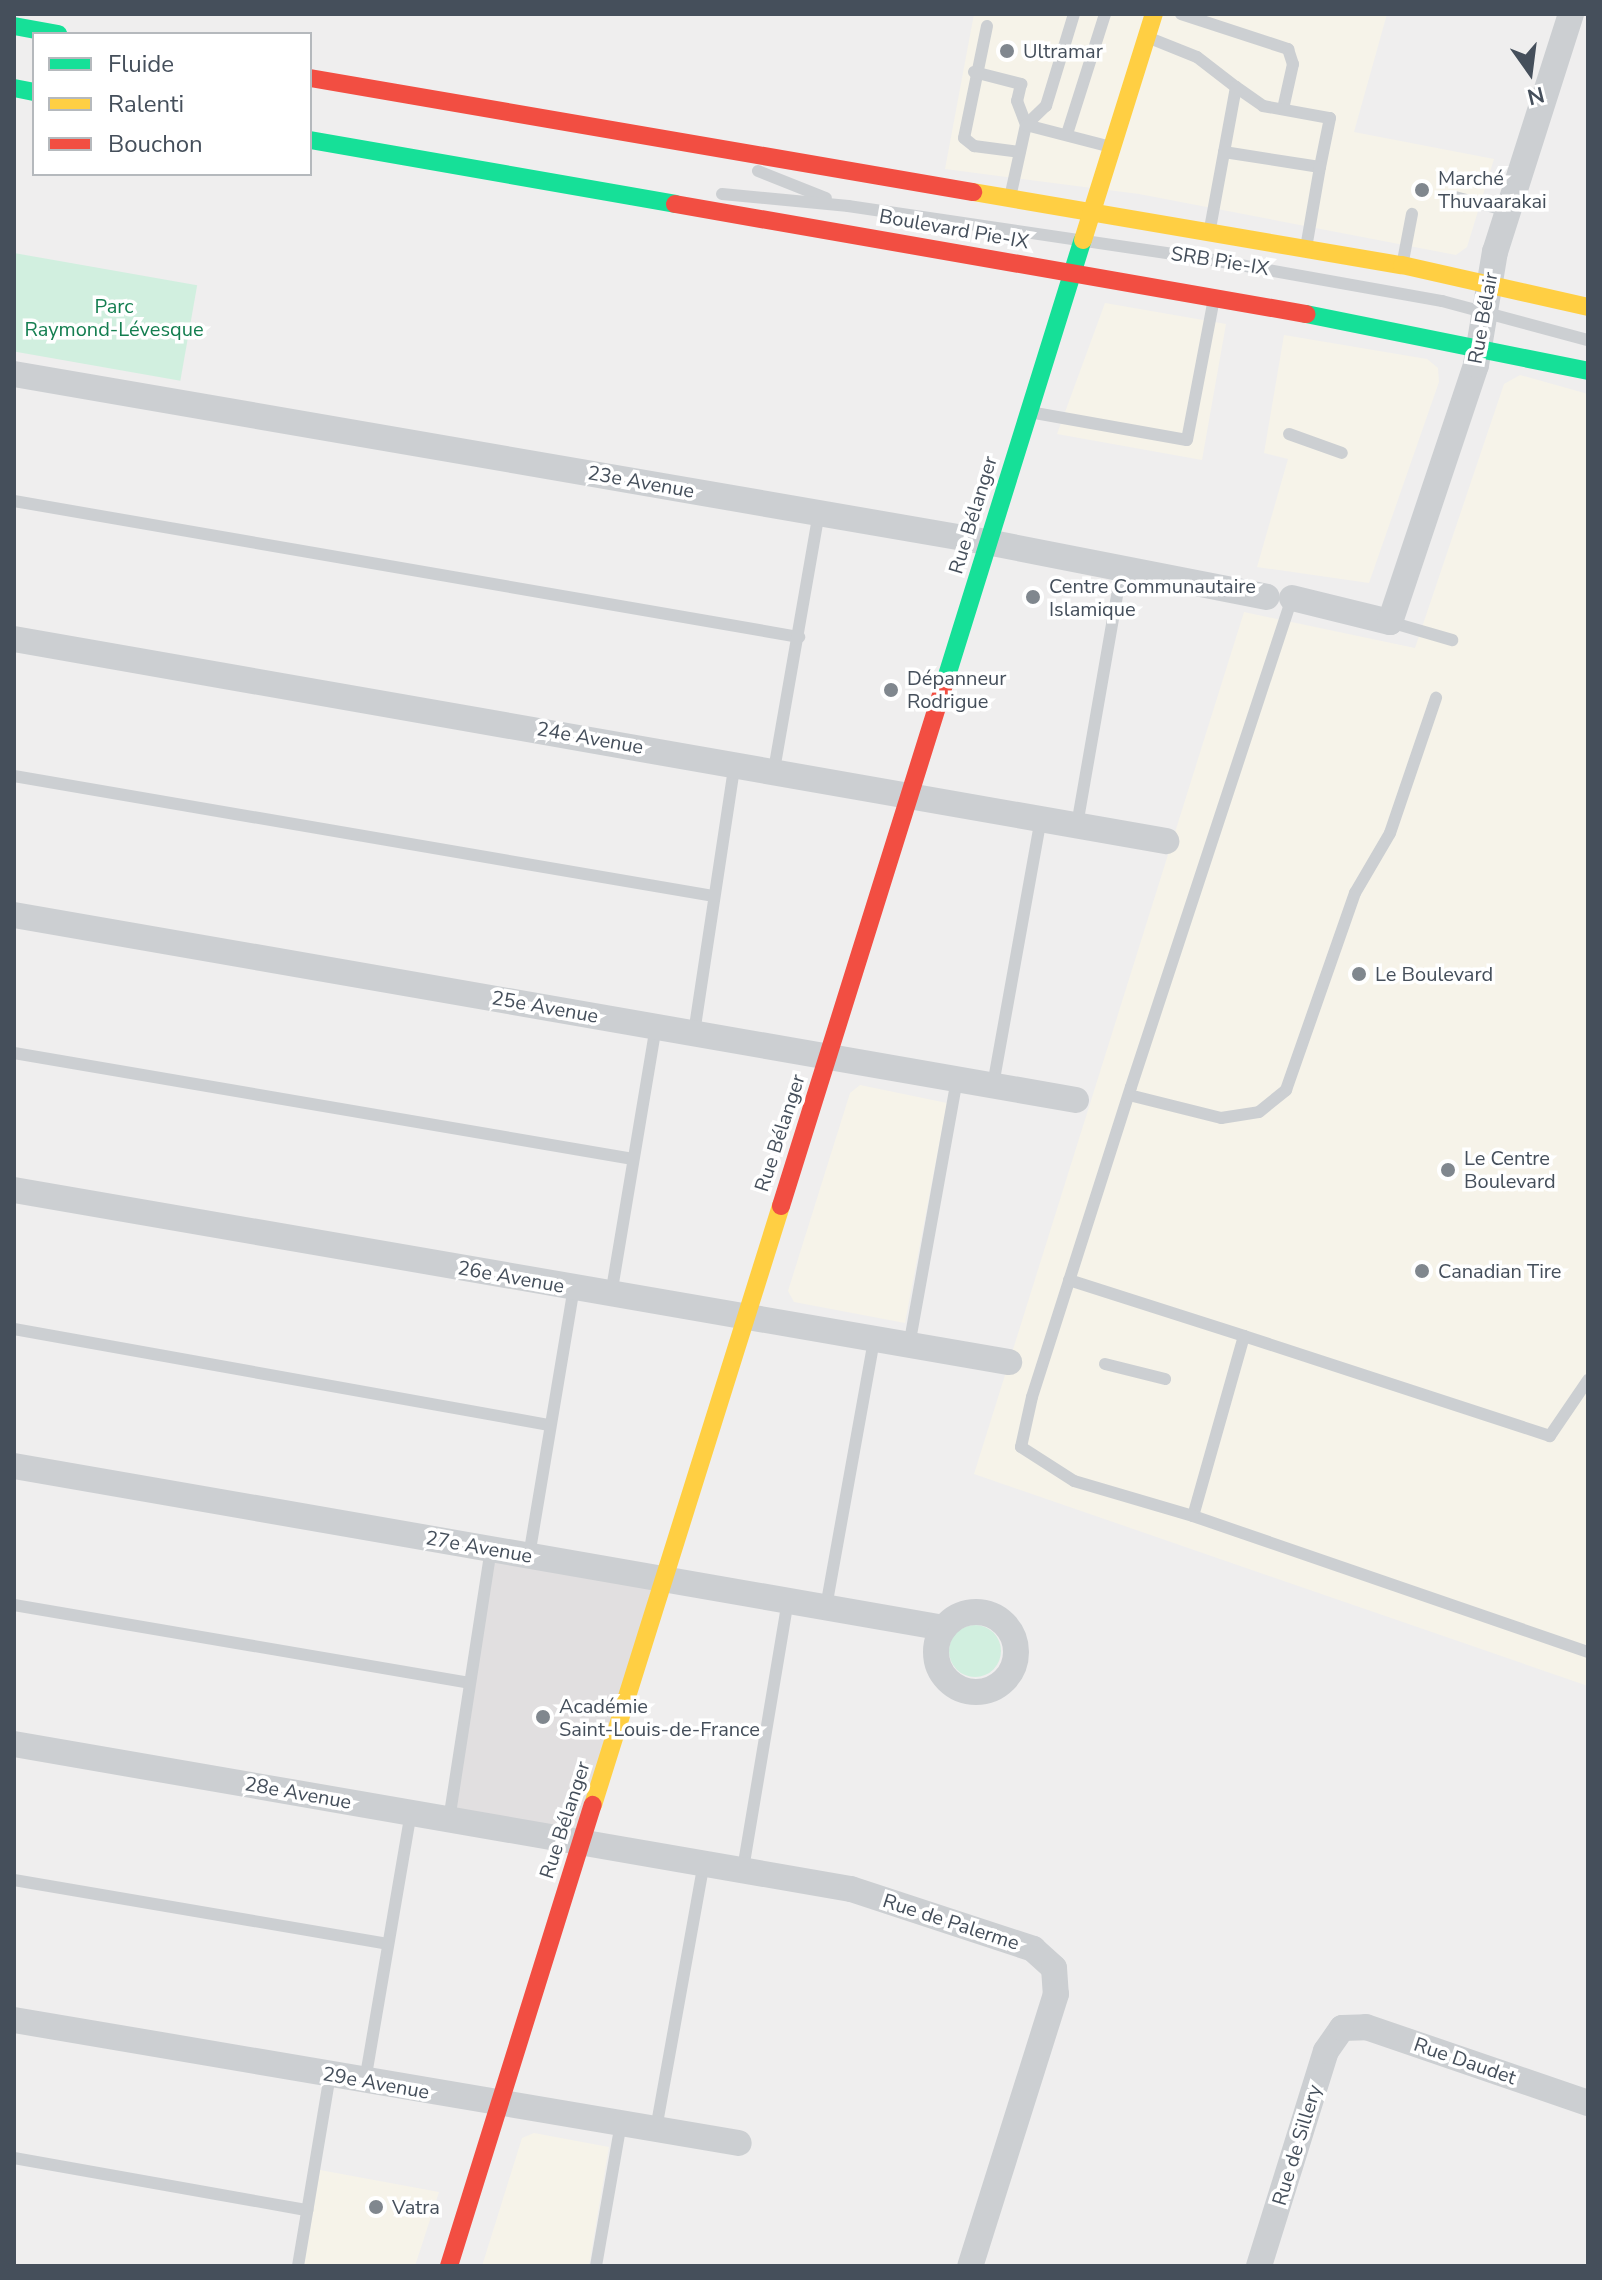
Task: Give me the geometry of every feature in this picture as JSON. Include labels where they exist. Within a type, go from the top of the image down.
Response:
[{"type":"main road","name":"Rue Bélanger","points":[[449,2266],[1154,14]]},
{"type":"main road","points":[[14,26],[47,32]]},
{"type":"main road","name":"Boulevard Pie-IX","points":[[312,78],[1402,265],[1489,282],[1588,307]]},
{"type":"main road","name":"Boulevard Pie-IX","points":[[312,140],[1480,344],[1588,371]]},
{"type":"street","name":"Rue Bélair","points":[[1390,622],[1480,344],[1489,282],[1508,211],[1576,25]]},
{"type":"street","name":"23e Avenue","points":[[14,374],[987,542],[1390,622]]},
{"type":"street","name":"24e Avenue","points":[[14,639],[910,793],[1166,841]]},
{"type":"street","name":"25e Avenue","points":[[14,915],[1076,1100]]},
{"type":"street","name":"26e Avenue","points":[[14,1190],[745,1319],[1009,1362]]},
{"type":"street","name":"27e Avenue","points":[[14,1466],[944,1628]]},
{"type":"street","name":"28e Avenue","points":[[14,1744],[449,1820],[582,1840]]},
{"type":"street","name":"Rue de Palerme","points":[[582,1840],[851,1889],[1023,1945],[1054,1968],[1054,2003],[970,2266]]},
{"type":"street","name":"29e Avenue","points":[[14,2020],[739,2143]]},
{"type":"street","name":"Rue Daudet","points":[[1342,2028],[1366,2027],[1588,2103]]},
{"type":"street","name":"Rue de Sillery","points":[[1259,2266],[1326,2051],[1342,2028]]},
{"type":"lane","points":[[1026,125],[1046,106],[1074,14]]},
{"type":"lane","points":[[1067,134],[1105,14]]},
{"type":"lane","points":[[1181,14],[1288,49],[1293,64],[1283,109]]},
{"type":"lane","points":[[987,26],[974,72],[964,138],[974,146],[1020,152]]},
{"type":"lane","points":[[1146,37],[1197,57],[1263,106],[1330,118],[1306,248]]},
{"type":"lane","points":[[974,72],[1021,84],[1017,101],[1026,125],[1011,197]]},
{"type":"lane","points":[[1210,231],[1236,87]]},
{"type":"lane","points":[[1026,125],[1111,148]]},
{"type":"lane","name":"SRB Pie-IX","points":[[702,145],[848,206]]},
{"type":"lane","points":[[1224,152],[1320,167]]},
{"type":"lane","name":"SRB Pie-IX","points":[[619,193],[747,194],[1083,241],[1288,273],[1485,312],[1588,340]]},
{"type":"lane","points":[[1455,197],[1508,211]]},
{"type":"lane","points":[[1402,265],[1412,214]]},
{"type":"lane","points":[[1029,411],[1187,440],[1215,297]]},
{"type":"lane","points":[[1289,434],[1342,453]]},
{"type":"lane","points":[[14,501],[799,637]]},
{"type":"lane","points":[[774,770],[819,513]]},
{"type":"lane","points":[[1077,825],[1122,567]]},
{"type":"lane","points":[[1280,598],[1129,1095],[1069,1280],[1021,1447],[1074,1481],[1193,1516],[1588,1652]]},
{"type":"lane","points":[[1390,622],[1452,640]]},
{"type":"lane","points":[[1129,1095],[1221,1118],[1259,1112],[1286,1090],[1355,893],[1390,833],[1436,698]]},
{"type":"lane","points":[[694,1033],[735,763]]},
{"type":"lane","points":[[14,776],[713,896]]},
{"type":"lane","points":[[993,1085],[1041,818]]},
{"type":"lane","points":[[611,1295],[656,1026]]},
{"type":"lane","points":[[14,1053],[633,1159]]},
{"type":"lane","points":[[909,1346],[957,1079]]},
{"type":"lane","points":[[1069,1280],[1550,1436],[1588,1380]]},
{"type":"lane","points":[[529,1556],[574,1288]]},
{"type":"lane","points":[[14,1329],[549,1425]]},
{"type":"lane","points":[[1193,1516],[1244,1336]]},
{"type":"lane","points":[[826,1607],[874,1340]]},
{"type":"lane","points":[[1105,1364],[1165,1379]]},
{"type":"lane","points":[[449,1820],[491,1549]]},
{"type":"lane","points":[[743,1869],[788,1600]]},
{"type":"lane","points":[[14,1605],[469,1683]]},
{"type":"lane","points":[[365,2081],[411,1813]]},
{"type":"lane","points":[[656,2129],[704,1862]]},
{"type":"lane","points":[[14,1880],[388,1944]]},
{"type":"lane","points":[[298,2266],[330,2075]]},
{"type":"lane","points":[[596,2266],[621,2123]]},
{"type":"lane","points":[[14,2158],[307,2210]]},
{"type":"shaded area","points":[[974,14],[1387,14],[1354,132],[1494,159],[1467,247],[1456,255],[1139,194],[945,169]]},
{"type":"shaded area","points":[[1105,303],[1226,324],[1202,460],[1057,434]]},
{"type":"shaded area","points":[[1284,335],[1427,359],[1438,368],[1439,382],[1369,583],[1257,567],[1288,459],[1264,453]]},
{"type":"shaded area","name":"Le Boulevard","points":[[1520,375],[1588,394],[1588,1686],[974,1474],[1244,612],[1415,648],[1504,384]]},
{"type":"shaded area","points":[[860,1085],[947,1103],[905,1323],[794,1302],[788,1291],[850,1093]]},
{"type":"shaded area","name":"Académie Saint-Louis-de-France","points":[[491,1549],[666,1579],[582,1840],[449,1820]]},
{"type":"shaded area","points":[[534,2133],[609,2147],[589,2266],[482,2266],[522,2138]]},
{"type":"shaded area","points":[[320,2170],[439,2192],[415,2266],[304,2266]]},
{"type":"green space","name":"Parc Raymond-Lévesque","points":[[14,253],[197,285],[180,381],[14,351]]},
{"type":"green space","points":[[975,1625],[994,1632],[1001,1651],[994,1670],[975,1677],[956,1670],[949,1651],[956,1632]]},
{"type":"traffic: fast","points":[[14,26],[47,32]]},
{"type":"traffic: fast","points":[[14,88],[32,92]]},
{"type":"traffic: fast","points":[[312,140],[675,204]]},
{"type":"traffic: fast","points":[[944,685],[1083,240]]},
{"type":"traffic: fast","points":[[1306,314],[1588,371]]},
{"type":"traffic: slow","points":[[1083,240],[1154,14]]},
{"type":"traffic: slow","points":[[973,192],[1402,265],[1588,307]]},
{"type":"traffic: slow","points":[[593,1805],[781,1206]]},
{"type":"traffic: jam","points":[[312,78],[973,192]]},
{"type":"traffic: jam","points":[[675,204],[1306,314]]},
{"type":"traffic: jam","points":[[781,1206],[944,685]]},
{"type":"traffic: jam","points":[[449,2266],[593,1805]]},
{"type":"place","name":"Ultramar","points":[[1007,51]]},
{"type":"place","name":"Marché Thuvaarakai","points":[[1422,190]]},
{"type":"place","name":"Centre Communautaire Islamique","points":[[1033,597]]},
{"type":"place","name":"Dépanneur Rodrigue","points":[[891,690]]},
{"type":"place","name":"Le Boulevard","points":[[1359,974]]},
{"type":"place","name":"Le Centre Boulevard","points":[[1448,1170]]},
{"type":"place","name":"Canadian Tire","points":[[1422,1271]]},
{"type":"place","name":"Académie Saint-Louis-de-France","points":[[543,1717]]},
{"type":"place","name":"Vatra","points":[[376,2207]]}]
